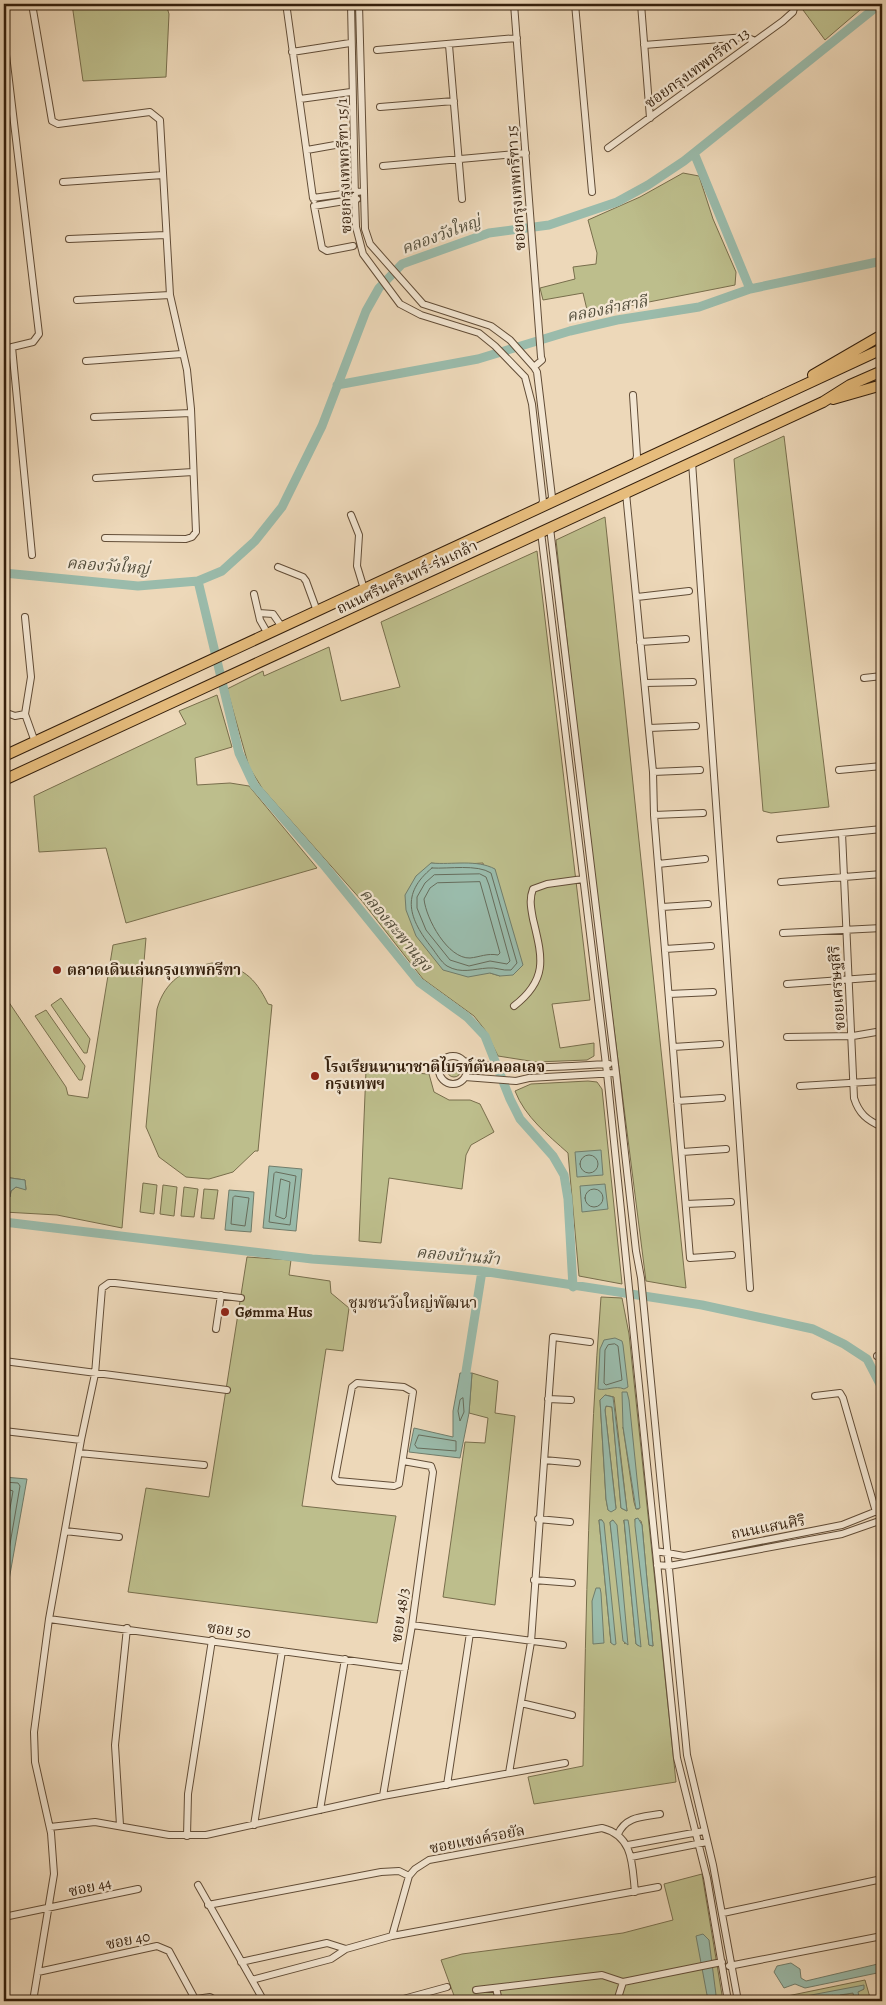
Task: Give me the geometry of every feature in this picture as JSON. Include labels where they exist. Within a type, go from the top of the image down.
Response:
[{"type":"main road","name":"ถนนศรีนครินทร์-ร่มเกล้า","points":[[774,400],[882,335]]},
{"type":"main road","name":"ถนนศรีนครินทร์-ร่มเกล้า","points":[[4,756],[882,349]]},
{"type":"main road","name":"ถนนศรีนครินทร์-ร่มเกล้า","points":[[4,780],[823,402],[850,386],[882,371]]},
{"type":"main road","name":"ถนนศรีนครินทร์-ร่มเกล้า","points":[[823,402],[882,385]]},
{"type":"street","points":[[32,4],[52,121],[58,124],[150,112],[160,120],[170,294],[187,370],[191,413],[196,530],[192,537],[105,538]]},
{"type":"street","points":[[288,4],[292,52],[314,206],[322,248],[326,251],[353,246]]},
{"type":"street","name":"ซอยกรุงเทพกรีฑา 15/1","points":[[351,4],[355,196],[360,243],[369,264],[400,304],[421,315],[479,333],[496,346],[525,377],[529,385],[545,505],[552,497],[542,403],[537,372],[534,367],[510,340],[485,323],[423,304],[377,253],[368,239],[364,199],[359,4]]},
{"type":"street","name":"ซอยกรุงเทพกรีฑา 15","points":[[514,4],[540,354],[542,360],[534,367]]},
{"type":"street","points":[[575,4],[592,192]]},
{"type":"street","points":[[641,4],[650,118]]},
{"type":"street","name":"ซอยกรุงเทพกรีฑา 13","points":[[608,148],[794,12],[795,4]]},
{"type":"street","points":[[644,45],[746,37],[755,41]]},
{"type":"street","points":[[4,38],[39,334],[36,340],[4,349]]},
{"type":"street","points":[[377,50],[517,38]]},
{"type":"street","points":[[292,52],[350,43]]},
{"type":"street","points":[[449,45],[462,199]]},
{"type":"street","points":[[300,99],[361,91]]},
{"type":"street","points":[[380,107],[454,101]]},
{"type":"street","points":[[307,150],[352,142]]},
{"type":"street","points":[[383,166],[526,152]]},
{"type":"street","points":[[63,182],[163,175]]},
{"type":"street","points":[[314,206],[355,196],[364,191]]},
{"type":"street","points":[[313,198],[355,196],[364,199]]},
{"type":"street","points":[[69,240],[166,234]]},
{"type":"street","points":[[77,300],[170,294]]},
{"type":"street","points":[[12,347],[32,555]]},
{"type":"street","points":[[86,361],[182,354]]},
{"type":"street","points":[[633,395],[637,456],[635,464]]},
{"type":"street","points":[[94,417],[191,413]]},
{"type":"street","points":[[692,462],[750,1288]]},
{"type":"street","points":[[96,478],[193,472]]},
{"type":"street","points":[[626,493],[653,772],[654,815],[690,1258],[732,1255]]},
{"type":"street","points":[[351,515],[359,535],[357,566],[364,589]]},
{"type":"street","points":[[545,530],[583,879],[606,1064],[677,1758],[713,1909],[728,2001]]},
{"type":"street","points":[[545,530],[615,1063],[636,1252],[641,1278],[687,1755],[723,1914],[738,2001]]},
{"type":"street","points":[[278,568],[303,577],[317,611]]},
{"type":"street","points":[[637,597],[688,591]]},
{"type":"street","points":[[254,594],[260,620],[268,634]]},
{"type":"street","points":[[259,613],[273,614],[282,627]]},
{"type":"street","points":[[25,617],[31,677],[25,714],[35,742]]},
{"type":"street","points":[[640,642],[686,639]]},
{"type":"street","points":[[864,678],[882,676]]},
{"type":"street","points":[[645,684],[693,682]]},
{"type":"street","points":[[4,712],[15,716],[25,714]]},
{"type":"street","points":[[649,728],[696,726]]},
{"type":"street","points":[[839,770],[882,766]]},
{"type":"street","points":[[653,772],[700,770]]},
{"type":"street","points":[[654,815],[703,813]]},
{"type":"street","points":[[780,839],[882,829]]},
{"type":"street","name":"ซอยเศรษฐสิริ","points":[[842,833],[842,878],[853,1036],[853,1082],[858,1110],[868,1120],[882,1127]]},
{"type":"street","points":[[658,864],[705,859]]},
{"type":"street","points":[[781,882],[882,874]]},
{"type":"street","points":[[514,1006],[535,986],[540,968],[541,951],[530,904],[533,888],[583,879]]},
{"type":"street","points":[[662,907],[708,904]]},
{"type":"street","points":[[783,933],[882,928]]},
{"type":"street","points":[[665,950],[711,946]]},
{"type":"street","points":[[787,984],[849,981],[882,977]]},
{"type":"street","points":[[669,994],[713,992]]},
{"type":"street","points":[[787,1036],[853,1036],[882,1031]]},
{"type":"street","points":[[673,1047],[720,1044]]},
{"type":"street","points":[[463,1060],[467,1069],[465,1077],[458,1083],[449,1084],[442,1079],[439,1070],[442,1062],[454,1056],[463,1060],[495,1066],[525,1068],[615,1063]]},
{"type":"street","points":[[465,1077],[516,1081],[529,1078],[616,1072]]},
{"type":"street","points":[[800,1086],[882,1080]]},
{"type":"street","points":[[678,1101],[722,1098]]},
{"type":"street","points":[[682,1152],[726,1149]]},
{"type":"street","points":[[686,1204],[731,1202]]},
{"type":"street","points":[[23,2001],[33,2000],[54,1874],[50,1827],[33,1745],[50,1618],[81,1440],[95,1374],[100,1294],[104,1285],[115,1283],[241,1298]]},
{"type":"street","points":[[216,1330],[221,1295]]},
{"type":"street","points":[[510,1773],[531,1642],[552,1337],[590,1342]]},
{"type":"street","points":[[4,1361],[228,1390]]},
{"type":"street","points":[[354,1385],[404,1387],[413,1392],[403,1461],[399,1484],[391,1487],[338,1481],[335,1478],[354,1385]]},
{"type":"street","points":[[815,1396],[833,1392],[840,1393],[843,1398],[879,1510]]},
{"type":"street","points":[[548,1399],[571,1400]]},
{"type":"street","points":[[4,1431],[81,1440]]},
{"type":"street","points":[[79,1452],[204,1465]]},
{"type":"street","points":[[544,1460],[577,1463]]},
{"type":"street","name":"ซอย 48/3","points":[[383,1796],[412,1625],[433,1472],[428,1464],[403,1461]]},
{"type":"street","name":"ถนนแสนศิริ","points":[[656,1551],[668,1555],[684,1556],[842,1526],[879,1510]]},
{"type":"street","points":[[538,1519],[570,1522]]},
{"type":"street","name":"ถนนแสนศิริ","points":[[657,1565],[669,1566],[842,1534],[882,1520]]},
{"type":"street","points":[[65,1531],[119,1537]]},
{"type":"street","points":[[806,1532],[806,1540]]},
{"type":"street","points":[[534,1580],[572,1584]]},
{"type":"street","name":"ซอย 50","points":[[50,1618],[405,1668]]},
{"type":"street","points":[[412,1625],[563,1645]]},
{"type":"street","points":[[120,1825],[114,1745],[127,1628]]},
{"type":"street","points":[[447,1785],[470,1633]]},
{"type":"street","points":[[186,1836],[188,1794],[212,1640]]},
{"type":"street","points":[[254,1825],[282,1650]]},
{"type":"street","points":[[666,1653],[676,1652]]},
{"type":"street","points":[[320,1810],[345,1659]]},
{"type":"street","points":[[521,1703],[572,1715]]},
{"type":"street","points":[[50,1827],[84,1822],[120,1825],[169,1835],[186,1836],[225,1832],[383,1796],[565,1763]]},
{"type":"street","points":[[635,1892],[628,1845],[618,1834],[631,1819],[660,1814]]},
{"type":"street","name":"ซอยแซงค์รอยัล","points":[[409,1876],[429,1860],[602,1828],[618,1834]]},
{"type":"street","points":[[628,1845],[704,1831]]},
{"type":"street","points":[[631,1857],[707,1842]]},
{"type":"street","points":[[208,1905],[381,1872],[399,1871],[409,1876],[392,1936]]},
{"type":"street","points":[[723,1914],[882,1878]]},
{"type":"street","points":[[198,1886],[260,1996]]},
{"type":"street","points":[[252,1980],[330,1959],[346,1949],[392,1936],[658,1887]]},
{"type":"street","name":"ซอย 44","points":[[4,1917],[138,1889]]},
{"type":"street","points":[[476,1990],[602,1976],[622,1982],[722,1965],[732,1966],[882,1936]]},
{"type":"street","points":[[241,1962],[327,1943],[346,1949]]},
{"type":"street","name":"ซอย 40","points":[[38,1972],[157,1946],[168,1951],[195,1999]]},
{"type":"street","points":[[617,2001],[622,1982]]},
{"type":"street","points":[[396,2001],[447,1987]]},
{"type":"street","points":[[496,1988],[499,2001]]},
{"type":"street","points":[[428,1992],[431,2001]]},
{"type":"street","points":[[183,2001],[210,1997],[217,2001]]},
{"type":"green space","points":[[72,4],[166,4],[169,14],[166,77],[83,81]]},
{"type":"green space","points":[[802,4],[867,4],[825,40],[803,10]]},
{"type":"green space","points":[[683,173],[699,176],[713,219],[736,272],[735,285],[588,314],[583,293],[543,300],[540,288],[575,279],[573,267],[596,264],[597,253],[588,220],[640,197]]},
{"type":"green space","points":[[784,436],[829,807],[771,813],[763,811],[734,459]]},
{"type":"green space","points":[[605,517],[686,1288],[646,1281],[583,785],[556,540]]},
{"type":"green space","points":[[537,551],[590,1000],[552,1004],[560,1048],[594,1043],[594,1056],[587,1060],[536,1062],[498,1056],[485,1030],[474,1016],[423,979],[362,901],[262,788],[249,767],[227,689],[263,671],[264,676],[329,647],[341,701],[400,687],[381,622]],"holes":[[[431,863],[448,865],[483,863],[500,976],[490,973]]]},
{"type":"green space","points":[[217,695],[232,747],[195,758],[197,785],[230,783],[249,786],[317,868],[126,923],[106,848],[39,852],[34,796],[186,724],[179,711]]},
{"type":"green space","points":[[146,938],[122,1228],[57,1215],[4,1212],[4,1199],[10,1197],[11,1191],[16,1187],[26,1189],[25,1180],[4,1177],[4,995],[66,1087],[68,1095],[88,1098],[113,945]]},
{"type":"green space","points":[[212,963],[232,967],[246,974],[258,987],[268,1004],[272,1005],[258,1151],[255,1151],[233,1172],[209,1179],[186,1177],[159,1157],[146,1127],[157,1009],[161,999],[171,984],[184,973]]},
{"type":"green space","points":[[61,998],[90,1039],[87,1053],[84,1053],[51,1005]]},
{"type":"green space","points":[[46,1010],[85,1066],[82,1080],[79,1080],[35,1016]]},
{"type":"green space","points":[[451,1063],[457,1063],[461,1070],[457,1077],[451,1077],[447,1073],[447,1067]]},
{"type":"green space","points":[[366,1070],[429,1074],[434,1092],[449,1100],[470,1100],[480,1104],[494,1132],[471,1145],[466,1155],[462,1189],[389,1178],[381,1243],[359,1241]]},
{"type":"green space","points":[[597,1082],[602,1089],[622,1284],[579,1276],[568,1153],[531,1117],[515,1091],[531,1084]]},
{"type":"green space","points":[[143,1183],[157,1185],[154,1214],[140,1212]]},
{"type":"green space","points":[[163,1185],[177,1187],[174,1216],[160,1214]]},
{"type":"green space","points":[[184,1187],[198,1189],[194,1217],[181,1216]]},
{"type":"green space","points":[[204,1189],[218,1190],[214,1219],[201,1218]]},
{"type":"green space","points":[[247,1257],[291,1260],[289,1275],[330,1281],[331,1293],[349,1308],[343,1351],[326,1349],[302,1506],[396,1516],[377,1623],[128,1592],[146,1488],[209,1497]]},
{"type":"green space","points":[[601,1297],[622,1298],[629,1334],[676,1782],[534,1804],[528,1777],[583,1766],[589,1531]],"holes":[[[605,1395],[614,1397],[627,1511],[621,1508],[612,1407],[606,1406],[616,1508],[608,1510],[600,1400]],[[623,1427],[636,1480],[639,1509],[636,1509],[634,1502]],[[635,1519],[641,1521],[642,1525],[653,1646],[649,1645]],[[599,1520],[602,1520],[611,1643]],[[613,1520],[625,1644],[610,1522]],[[624,1520],[639,1646],[636,1644]]]},
{"type":"green space","points":[[472,1373],[498,1381],[495,1413],[515,1416],[495,1605],[443,1597],[465,1442],[485,1443],[488,1418],[469,1413]]},
{"type":"green space","points":[[702,1874],[723,2001],[456,2001],[441,1960],[462,1954],[623,1933],[673,1920],[664,1884]]},
{"type":"green space","points":[[865,1980],[871,2001],[860,2001],[857,1992],[864,1989],[815,1998],[817,2001],[763,2001]]},
{"type":"green space","points":[[853,1993],[855,2001],[841,2001],[839,1995]]},
{"type":"water","points":[[431,863],[472,863],[495,869],[523,965],[513,975],[500,976],[490,973],[468,977],[443,970],[416,936],[406,910],[405,895],[416,876]]},
{"type":"water","points":[[601,1150],[603,1175],[577,1177],[575,1152]]},
{"type":"water","points":[[269,1166],[302,1169],[296,1231],[263,1228]]},
{"type":"water","points":[[4,1177],[25,1180],[26,1190],[16,1187],[11,1191],[10,1197],[4,1199]]},
{"type":"water","points":[[605,1184],[608,1209],[582,1212],[580,1186]]},
{"type":"water","points":[[229,1190],[254,1192],[251,1232],[225,1230]]},
{"type":"water","points":[[615,1338],[622,1341],[628,1387],[624,1389],[598,1389],[600,1349],[604,1340]]},
{"type":"water","points":[[460,1373],[472,1373],[469,1413],[460,1458],[409,1452],[414,1428],[453,1437],[453,1411]]},
{"type":"water","points":[[622,1392],[627,1392],[629,1400],[640,1508],[636,1509],[623,1427]]},
{"type":"water","points":[[605,1395],[613,1397],[627,1511],[621,1508],[612,1407],[606,1406],[616,1509],[611,1512],[608,1510],[600,1400]]},
{"type":"water","points":[[4,1477],[27,1479],[4,1608]]},
{"type":"water","points":[[638,1518],[642,1525],[653,1646],[649,1645],[635,1526],[635,1519]]},
{"type":"water","points":[[599,1520],[602,1520],[604,1523],[616,1644],[614,1645],[611,1643]]},
{"type":"water","points":[[613,1520],[617,1525],[628,1645],[623,1641],[610,1522]]},
{"type":"water","points":[[624,1520],[628,1520],[629,1526],[641,1647],[636,1644]]},
{"type":"water","points":[[596,1588],[600,1588],[601,1593],[604,1643],[593,1644],[592,1601]]},
{"type":"water","points":[[703,1934],[709,1940],[716,1995],[712,1997],[707,1995],[696,1936]]},
{"type":"water","points":[[791,1963],[800,1969],[801,1978],[806,1981],[882,1963],[882,1972],[805,1988],[795,1984],[784,1988],[774,1972],[777,1966]]},
{"type":"water","points":[[864,1985],[864,1989],[858,1992],[860,2001],[855,2001],[853,1993],[840,1995],[841,2001],[835,2001],[833,1995],[824,2001],[817,2001],[815,1998],[806,1996]]},
{"type":"waterway","name":"คลองวังใหญ่","points":[[4,573],[138,586],[198,581],[222,571],[255,541],[282,507],[322,426],[366,311],[379,288],[402,264],[489,233],[549,225],[617,202],[648,185],[684,161],[880,4]]},
{"type":"waterway","points":[[694,153],[750,289]]},
{"type":"waterway","name":"คลองลำสาลี","points":[[337,385],[478,359],[570,331],[617,320],[699,307],[750,289],[882,261]]},
{"type":"waterway","name":"คลองสะพานสูง","points":[[198,581],[239,753],[254,785],[323,864],[419,982],[467,1017],[485,1036],[520,1119],[553,1156],[564,1175],[568,1199],[573,1287]]},
{"type":"waterway","name":"คลองบ้านม้า","points":[[4,1222],[312,1259],[482,1271],[702,1305],[813,1329],[844,1344],[867,1359],[882,1388]]},
{"type":"waterway","points":[[464,1384],[482,1271]]},
{"type":"place","name":"ตลาดเดินเล่นกรุงเทพกรีฑา","points":[[57,970]]},
{"type":"place","name":"โรงเรียนนานาชาติไบรท์ตันคอลเลจ กรุงเทพฯ","points":[[315,1076]]},
{"type":"place","name":"Gømma Hus","points":[[225,1312]]},
{"type":"district","name":"ชุมชนวังใหญ่พัฒนา","points":[[413,1303]]}]
